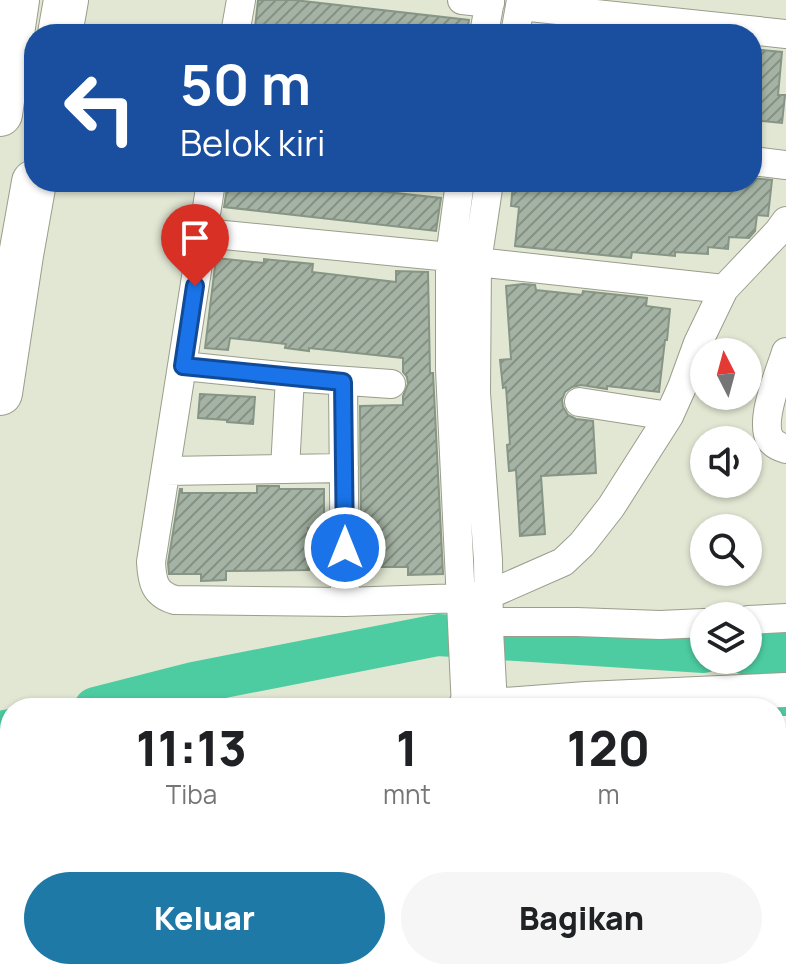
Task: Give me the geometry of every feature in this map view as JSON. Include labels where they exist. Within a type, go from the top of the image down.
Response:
[{"type":"highway","points":[[0,114],[17,0]]},
{"type":"highway","points":[[62,24],[66,0]]},
{"type":"highway","points":[[0,393],[32,192]]},
{"type":"street","points":[[237,24],[241,0]]},
{"type":"street","points":[[462,0],[491,20]]},
{"type":"street","points":[[517,24],[520,3],[700,24]]},
{"type":"street","points":[[762,31],[786,34]]},
{"type":"street","points":[[762,162],[786,165]]},
{"type":"street","points":[[210,192],[151,562],[152,580],[157,591],[175,600],[345,602],[577,622],[690,624]]},
{"type":"street","points":[[461,192],[464,260],[450,369],[478,615],[476,698]]},
{"type":"street","points":[[464,260],[486,192]]},
{"type":"street","points":[[478,615],[563,562],[582,544],[611,507],[669,416],[724,289],[786,221]]},
{"type":"street","points":[[204,233],[724,289]]},
{"type":"street","points":[[786,352],[768,410],[767,427],[769,438],[786,449]]},
{"type":"street","points":[[183,366],[391,384]]},
{"type":"street","points":[[285,469],[290,377]]},
{"type":"street","points":[[343,382],[345,602]]},
{"type":"street","points":[[579,402],[669,416]]},
{"type":"street","points":[[166,471],[344,468]]},
{"type":"street","points":[[762,619],[786,618]]},
{"type":"building","points":[[258,0],[294,0],[469,20],[468,24],[255,24]]},
{"type":"building","points":[[762,50],[782,52],[778,95],[785,95],[782,123],[762,121]]},
{"type":"building","points":[[762,179],[772,180],[768,216],[757,215],[755,231],[749,238],[729,237],[728,249],[708,247],[708,254],[675,252],[675,256],[632,252],[631,258],[515,246],[519,207],[511,206],[512,192],[762,192]]},
{"type":"building","points":[[226,192],[387,192],[441,198],[436,231],[224,207]]},
{"type":"building","points":[[216,258],[313,264],[312,272],[396,282],[396,271],[428,272],[430,373],[433,373],[443,574],[408,575],[408,567],[364,567],[360,406],[403,405],[408,384],[403,372],[403,358],[309,348],[309,351],[285,348],[286,344],[230,338],[228,350],[205,348]]},
{"type":"building","points":[[535,285],[536,290],[647,298],[646,306],[670,309],[659,392],[581,385],[565,392],[562,400],[568,415],[593,421],[596,473],[541,476],[545,534],[520,536],[516,470],[509,471],[506,387],[503,388],[500,360],[511,359],[506,286]]},
{"type":"building","points":[[200,394],[255,397],[253,424],[198,418]]},
{"type":"building","points":[[257,486],[324,489],[324,528],[308,528],[309,570],[226,571],[226,580],[201,581],[201,574],[169,574],[168,563],[180,489],[182,493],[257,493]]},
{"type":"waterway","points":[[134,698],[193,683],[438,635],[690,651]]},
{"type":"waterway","points":[[762,654],[786,653]]},
{"type":"route","points":[[195,286],[183,366],[343,382],[345,548]]}]
